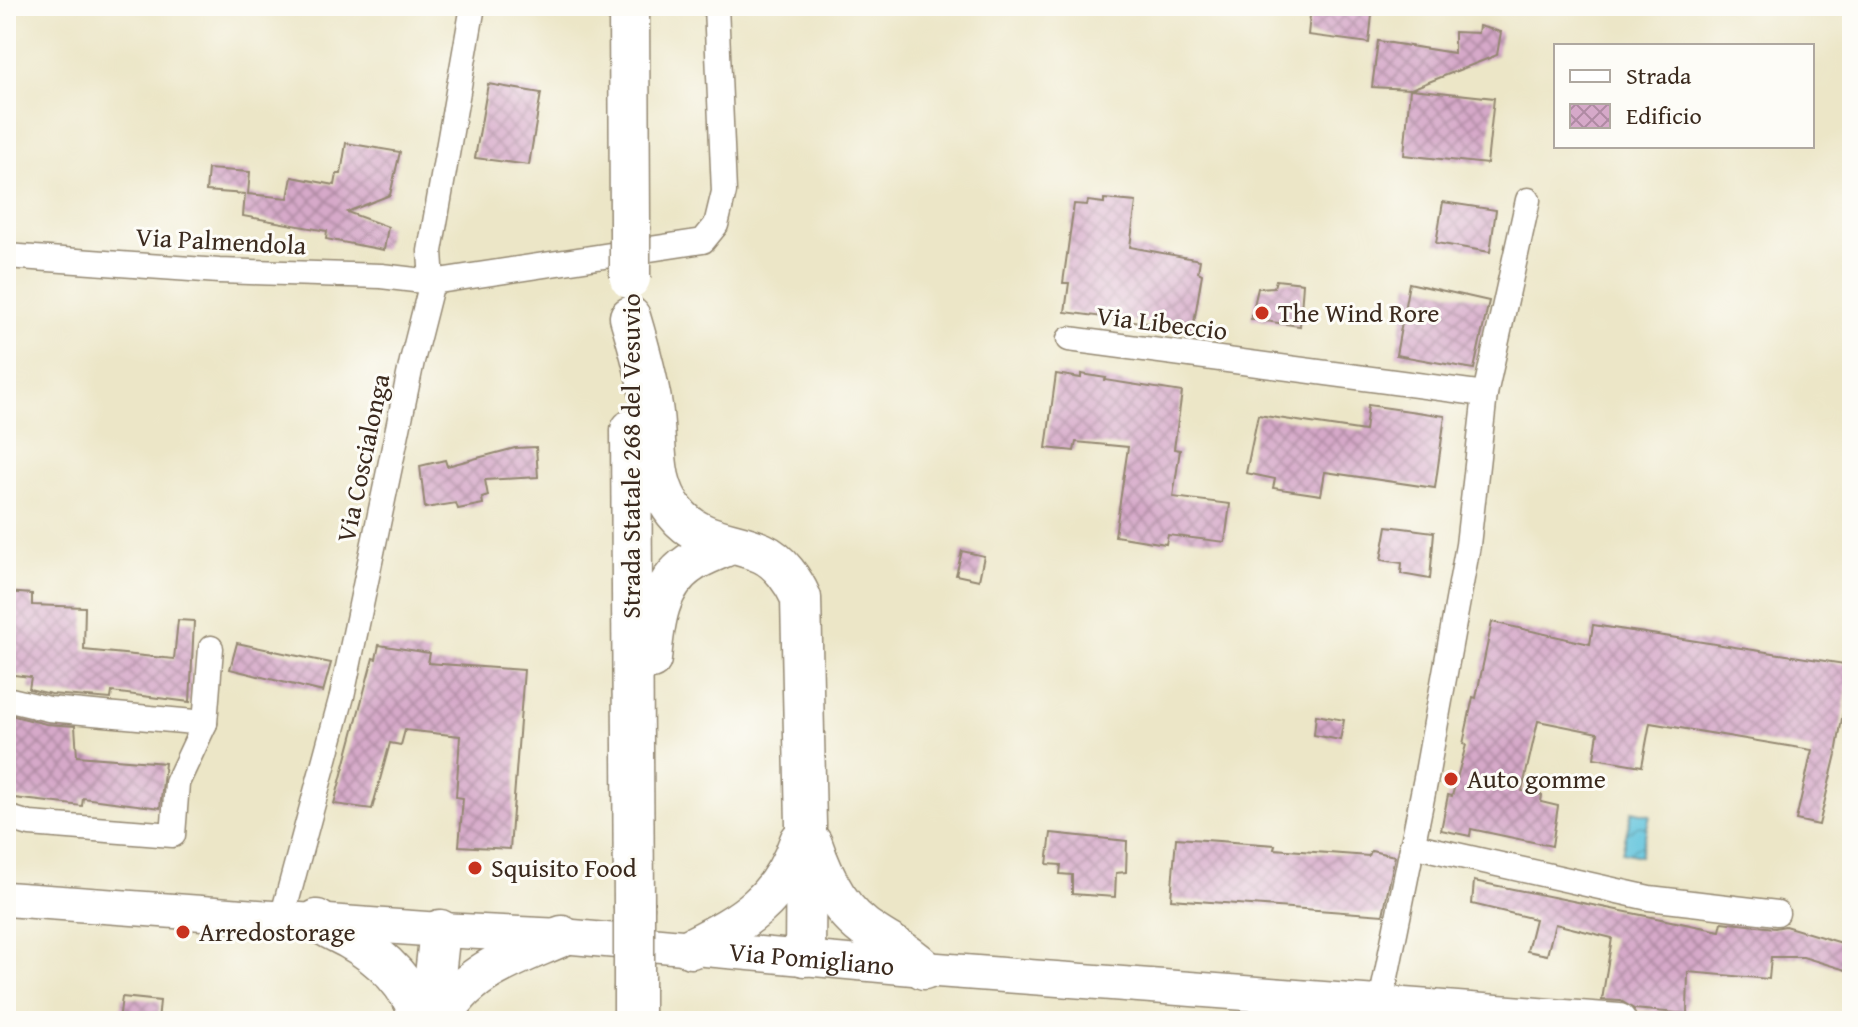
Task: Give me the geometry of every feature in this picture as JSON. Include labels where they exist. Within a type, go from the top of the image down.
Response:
[{"type":"highway","name":"Strada Statale 268 del Vesuvio","points":[[629,6],[634,1005]]},
{"type":"highway","points":[[630,317],[645,366],[653,410],[655,461],[661,489],[676,514],[696,531],[728,545],[765,554],[794,582],[801,598],[806,825],[805,956]]},
{"type":"highway","points":[[633,806],[659,607],[670,581],[689,564],[728,545]]},
{"type":"highway","points":[[691,948],[732,926],[765,902],[791,869],[806,825]]},
{"type":"highway","points":[[806,825],[823,878],[846,913],[875,935],[910,954],[924,969]]},
{"type":"highway","points":[[300,919],[341,934],[382,960],[408,989],[423,1021]]},
{"type":"highway","points":[[430,1021],[440,930]]},
{"type":"highway","points":[[441,1021],[447,1007],[459,993],[489,968],[562,936]]},
{"type":"main road","name":"Via Pomigliano","points":[[6,899],[562,936],[924,969],[1619,1021]]},
{"type":"street","name":"Via Coscialonga","points":[[300,919],[342,696],[412,361],[432,282],[430,251],[473,6]]},
{"type":"street","name":"Via Palmendola","points":[[6,256],[219,271],[381,276],[432,282],[703,241],[716,225],[724,192],[716,6]]},
{"type":"street","points":[[1381,1002],[1468,545],[1485,394],[1528,200]]},
{"type":"street","name":"Via Libeccio","points":[[1069,339],[1485,394]]},
{"type":"street","points":[[6,817],[30,824],[173,835],[177,783],[205,723],[211,648]]},
{"type":"street","points":[[6,699],[49,709],[205,723]]},
{"type":"street","points":[[1412,845],[1649,898],[1777,913]]},
{"type":"water","points":[[1632,811],[1650,815],[1640,856],[1622,852]]},
{"type":"building","points":[[1311,6],[1373,6],[1369,43],[1308,35]]},
{"type":"building","points":[[1479,26],[1501,32],[1497,55],[1411,89],[1494,98],[1487,164],[1404,155],[1410,89],[1372,87],[1378,41],[1454,53],[1454,32],[1478,33]]},
{"type":"building","points":[[488,84],[541,93],[529,165],[475,158]]},
{"type":"building","points":[[346,143],[400,152],[390,195],[347,212],[388,227],[384,250],[326,239],[327,231],[243,216],[245,194],[206,191],[208,169],[250,172],[248,194],[288,198],[292,177],[335,185],[337,174],[341,174]]},
{"type":"building","points":[[1104,199],[1136,202],[1130,247],[1200,260],[1198,272],[1202,274],[1193,329],[1065,312],[1069,283],[1063,283],[1074,204],[1087,205],[1088,201],[1104,203]]},
{"type":"building","points":[[1443,202],[1496,210],[1490,252],[1436,243]]},
{"type":"building","points":[[1276,280],[1303,283],[1300,326],[1251,319],[1258,288],[1274,287]]},
{"type":"building","points":[[1409,283],[1489,301],[1474,369],[1396,355]]},
{"type":"building","points":[[1056,374],[1081,378],[1081,374],[1182,392],[1174,449],[1180,450],[1173,497],[1230,504],[1225,542],[1168,535],[1166,544],[1115,536],[1128,447],[1076,442],[1074,451],[1046,448]]},
{"type":"building","points":[[1368,405],[1445,416],[1435,488],[1325,472],[1321,495],[1273,488],[1275,479],[1246,473],[1258,415],[1365,431]]},
{"type":"building","points":[[536,447],[538,477],[485,480],[488,496],[482,498],[483,504],[458,509],[456,503],[425,508],[420,466],[445,460],[447,466],[515,448]]},
{"type":"building","points":[[1387,526],[1434,532],[1430,579],[1401,574],[1402,563],[1381,560]]},
{"type":"building","points":[[962,551],[984,556],[979,580],[956,575]]},
{"type":"building","points":[[6,592],[32,594],[32,605],[85,607],[84,650],[174,659],[178,620],[194,621],[190,702],[112,692],[111,699],[29,689],[31,677],[6,674]]},
{"type":"building","points":[[1492,622],[1590,644],[1593,625],[1851,665],[1836,754],[1819,825],[1796,820],[1812,750],[1650,723],[1642,766],[1594,758],[1598,733],[1538,721],[1522,791],[1542,795],[1541,802],[1558,806],[1552,846],[1471,829],[1470,836],[1441,830],[1448,795],[1452,796],[1466,745],[1463,744]]},
{"type":"building","points":[[237,643],[331,663],[323,692],[230,669]]},
{"type":"building","points":[[379,645],[430,653],[428,663],[524,670],[510,849],[459,846],[463,798],[456,797],[460,736],[405,730],[401,745],[390,743],[372,809],[334,804]]},
{"type":"building","points":[[6,714],[46,724],[75,726],[77,756],[165,763],[160,808],[83,798],[82,806],[6,797]]},
{"type":"building","points":[[1316,715],[1344,720],[1340,740],[1314,735]]},
{"type":"building","points":[[1051,833],[1127,841],[1126,872],[1116,873],[1115,897],[1072,894],[1072,875],[1060,874],[1061,865],[1047,864]]},
{"type":"building","points":[[1176,838],[1369,856],[1371,851],[1395,856],[1383,915],[1171,899]]},
{"type":"building","points":[[1474,881],[1720,931],[1722,922],[1775,928],[1785,926],[1852,946],[1852,972],[1803,957],[1771,957],[1769,979],[1688,972],[1687,1014],[1634,1009],[1621,1001],[1602,1000],[1612,938],[1555,924],[1547,955],[1527,951],[1535,919],[1472,904]]},
{"type":"building","points":[[122,997],[160,1001],[158,1021],[119,1021]]},
{"type":"place","name":"The Wind Rore","points":[[1262,313]]},
{"type":"place","name":"Auto gomme","points":[[1451,779]]},
{"type":"place","name":"Squisito Food","points":[[475,868]]},
{"type":"place","name":"Arredostorage","points":[[183,932]]}]
